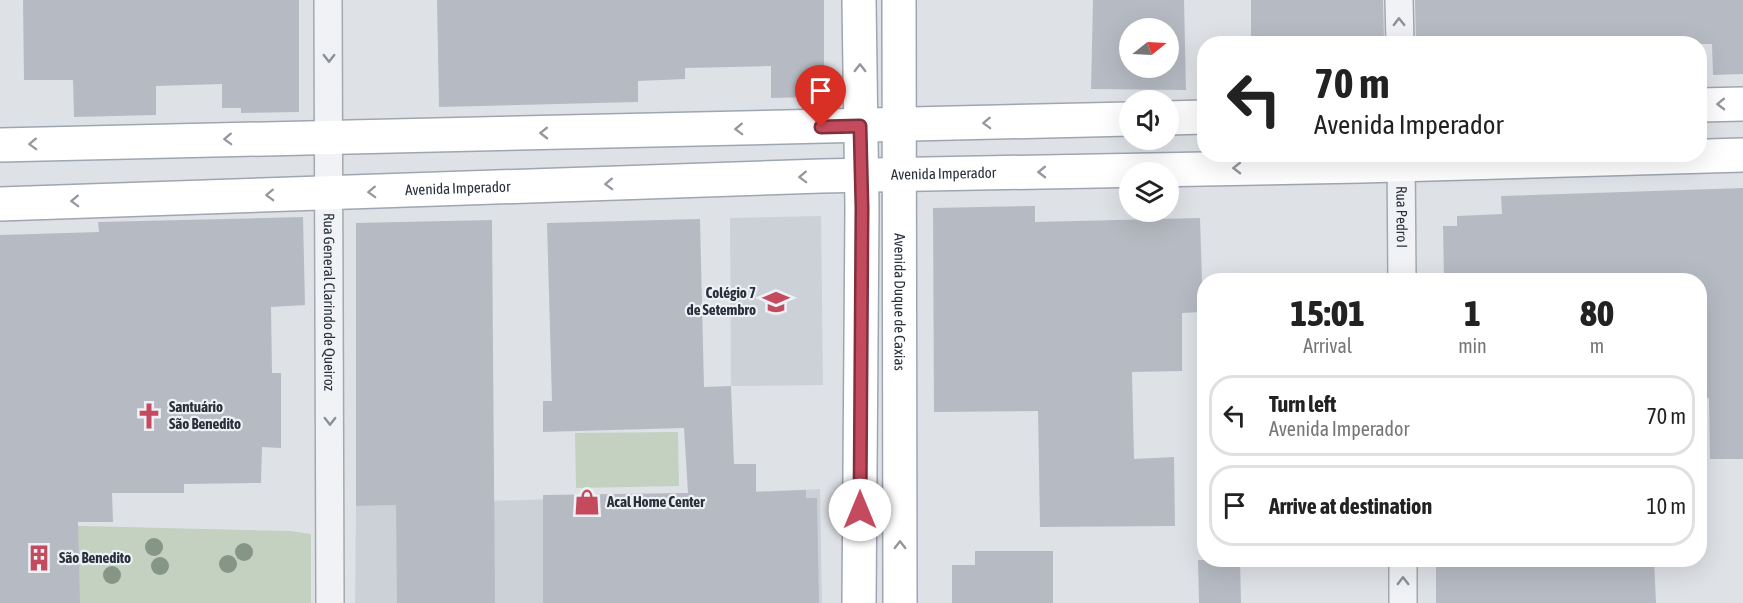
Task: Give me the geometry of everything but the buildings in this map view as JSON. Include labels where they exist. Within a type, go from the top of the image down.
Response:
[{"type":"main road","points":[[859,0],[862,175],[859,603]]},
{"type":"main road","name":"Avenida Duque de Caxias","points":[[899,0],[900,603]]},
{"type":"main road","points":[[1707,105],[1743,104]]},
{"type":"main road","points":[[1179,118],[1197,117]]},
{"type":"main road","points":[[0,145],[1119,119]]},
{"type":"main road","name":"Avenida Imperador","points":[[1707,156],[1743,155]]},
{"type":"main road","name":"Avenida Imperador","points":[[0,204],[1329,162]]},
{"type":"street","name":"Rua General Clarindo de Queiroz","points":[[328,0],[330,603]]},
{"type":"street","points":[[1399,0],[1400,36]]},
{"type":"street","name":"Rua Pedro I","points":[[1401,162],[1402,273]]},
{"type":"street","points":[[1403,567],[1403,603]]},
{"type":"shaded area","name":"Colégio 7 de Setembro","points":[[821,216],[823,385],[731,386],[730,218]]},
{"type":"shaded area","name":"Acal Home Center","points":[[820,489],[822,603],[355,603],[356,506]]},
{"type":"green space","points":[[678,432],[679,486],[576,488],[575,433]]},
{"type":"green space","points":[[0,524],[289,531],[311,534],[311,603],[0,603]]},
{"type":"place","name":"Colégio 7 de Setembro","points":[[776,302]]},
{"type":"place","name":"Santuário São Benedito","points":[[149,416]]},
{"type":"place","name":"Acal Home Center","points":[[587,502]]},
{"type":"place","name":"São Benedito","points":[[39,558]]},
{"type":"route","points":[[821,127],[860,126],[862,208],[860,510]]}]
